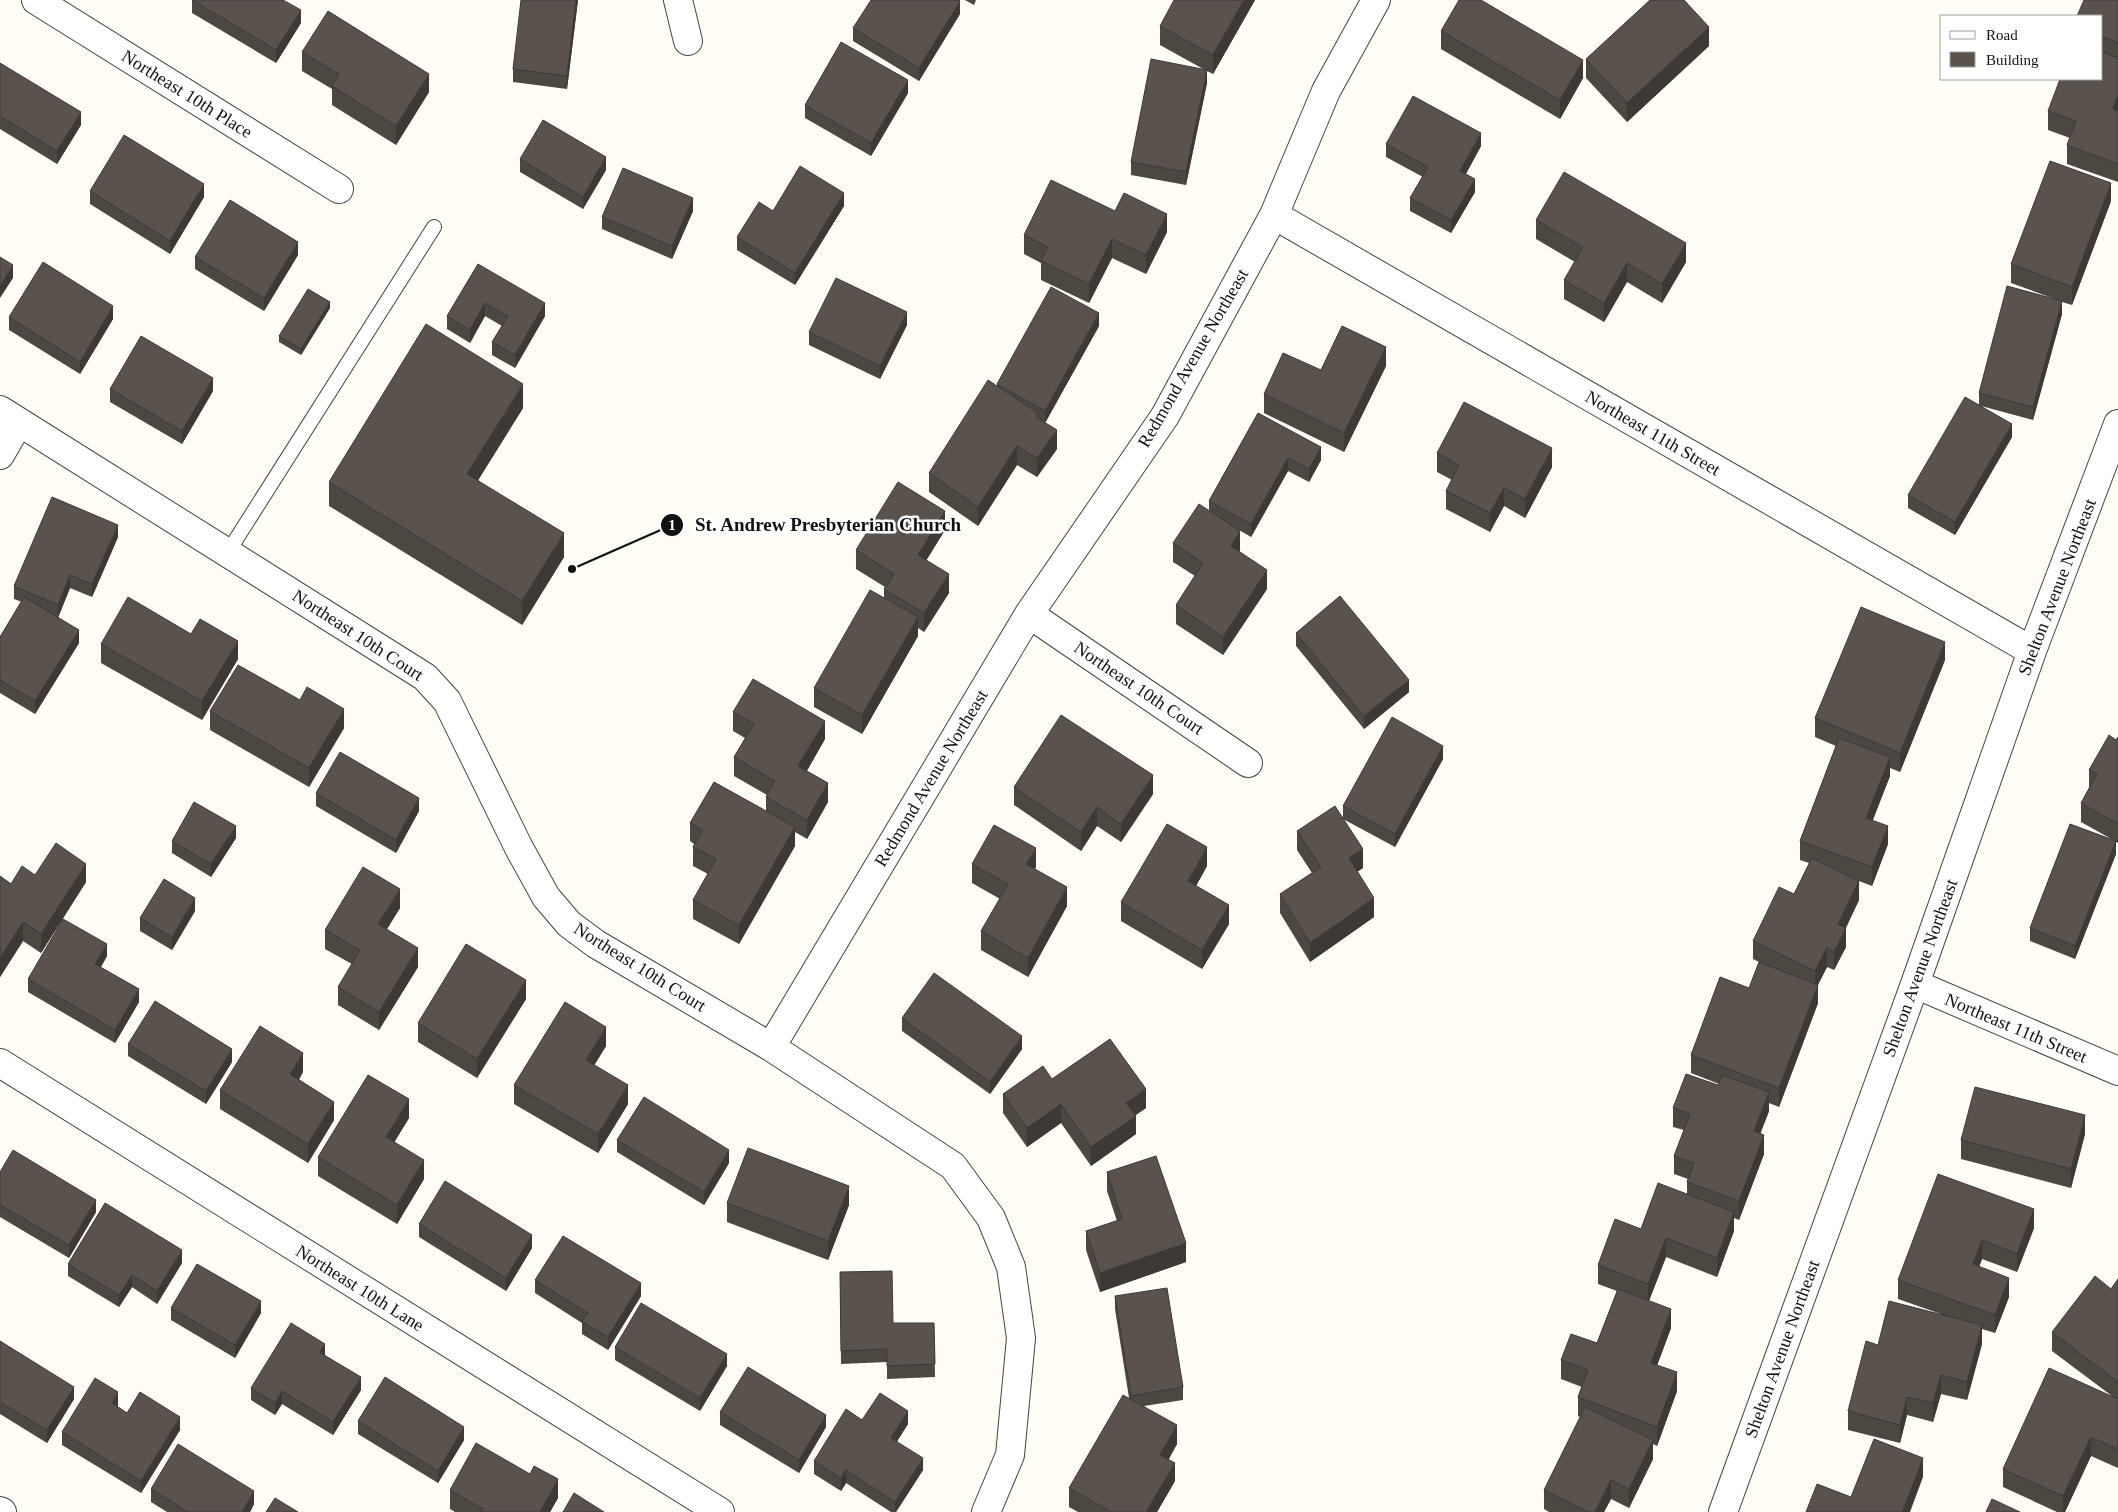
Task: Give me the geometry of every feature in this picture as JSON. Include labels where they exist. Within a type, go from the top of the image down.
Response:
[{"type":"street","name":"Northeast 10th Place","points":[[36,0],[339,189]]},
{"type":"street","points":[[678,0],[688,41]]},
{"type":"street","name":"Redmond Avenue Northeast","points":[[771,1046],[1029,614],[1164,416],[1274,215],[1326,91],[1376,0]]},
{"type":"street","name":"Northeast 11th Street","points":[[1274,215],[2032,651]]},
{"type":"street","points":[[0,455],[10,416]]},
{"type":"street","name":"Northeast 10th Court","points":[[10,416],[425,677],[447,701],[532,872],[546,896],[569,924],[596,944],[771,1046]]},
{"type":"street","name":"Shelton Avenue Northeast","points":[[1722,1512],[1915,984],[2032,651],[2118,424]]},
{"type":"street","name":"Northeast 10th Court","points":[[1029,614],[1248,763]]},
{"type":"street","name":"Northeast 11th Street","points":[[1915,984],[2118,1071]]},
{"type":"street","points":[[771,1046],[953,1166],[991,1218],[1011,1267],[1021,1338],[1010,1455],[986,1512]]},
{"type":"street","name":"Northeast 10th Lane","points":[[0,1063],[720,1512]]},
{"type":"lane","points":[[228,552],[434,227]]},
{"type":"building","points":[[192,0],[283,0],[301,10],[276,50]]},
{"type":"building","points":[[521,0],[576,0],[567,76],[513,69]]},
{"type":"building","points":[[871,0],[960,1],[919,68],[853,28]]},
{"type":"building","points":[[1174,0],[1244,0],[1213,55],[1160,26]]},
{"type":"building","points":[[1459,0],[1481,0],[1583,60],[1560,100],[1441,31]]},
{"type":"building","points":[[1650,0],[1684,0],[1709,27],[1627,103],[1586,59]]},
{"type":"building","points":[[2084,0],[2118,0],[2118,43],[2103,36],[2103,15],[2077,15]]},
{"type":"building","points":[[328,11],[429,74],[396,126],[332,86],[339,74],[302,52]]},
{"type":"building","points":[[841,42],[908,80],[871,143],[805,105]]},
{"type":"building","points":[[2103,52],[2118,58],[2118,94],[2113,109],[2118,111],[2118,164],[2067,145],[2076,121],[2048,111],[2060,80],[2103,80]]},
{"type":"building","points":[[1151,59],[1207,70],[1186,172],[1131,162]]},
{"type":"building","points":[[0,63],[81,112],[57,151],[0,116]]},
{"type":"building","points":[[1413,96],[1481,133],[1460,171],[1475,179],[1451,220],[1410,198],[1428,167],[1386,144]]},
{"type":"building","points":[[543,120],[606,157],[583,197],[520,159]]},
{"type":"building","points":[[124,135],[204,184],[170,241],[90,191]]},
{"type":"building","points":[[2050,161],[2111,183],[2072,287],[2011,264]]},
{"type":"building","points":[[800,166],[844,193],[795,273],[737,237],[759,202],[773,211]]},
{"type":"building","points":[[623,168],[693,198],[672,246],[602,217]]},
{"type":"building","points":[[1564,172],[1686,243],[1662,284],[1627,263],[1604,303],[1564,280],[1583,247],[1536,220]]},
{"type":"building","points":[[1051,180],[1115,211],[1124,193],[1167,214],[1146,255],[1112,239],[1089,284],[1041,261],[1048,247],[1024,235]]},
{"type":"building","points":[[230,200],[298,242],[264,298],[195,257]]},
{"type":"building","points":[[0,257],[13,265],[0,286]]},
{"type":"building","points":[[43,262],[113,306],[80,362],[9,317]]},
{"type":"building","points":[[478,264],[545,303],[515,355],[492,342],[508,316],[485,303],[470,330],[447,316]]},
{"type":"building","points":[[836,278],[907,312],[880,366],[809,332]]},
{"type":"building","points":[[2007,286],[2062,301],[2033,407],[1979,393]]},
{"type":"building","points":[[1051,287],[1099,313],[1045,411],[997,384]]},
{"type":"building","points":[[308,289],[330,302],[301,349],[279,336]]},
{"type":"building","points":[[426,324],[523,384],[467,474],[564,533],[522,601],[329,482]]},
{"type":"building","points":[[1342,326],[1386,347],[1344,433],[1264,394],[1283,353],[1321,370]]},
{"type":"building","points":[[141,336],[213,378],[182,431],[110,389]]},
{"type":"building","points":[[988,380],[1038,413],[1036,417],[1057,430],[1037,458],[1017,446],[978,507],[929,473]]},
{"type":"building","points":[[1965,397],[2012,424],[1955,522],[1908,495]]},
{"type":"building","points":[[1464,402],[1552,448],[1525,499],[1504,488],[1490,513],[1446,491],[1459,465],[1437,453]]},
{"type":"building","points":[[1258,413],[1321,447],[1309,469],[1288,458],[1251,524],[1209,501]]},
{"type":"building","points":[[898,482],[945,511],[918,555],[949,574],[924,613],[884,589],[894,574],[856,550]]},
{"type":"building","points":[[52,497],[118,525],[92,584],[70,575],[58,605],[14,586]]},
{"type":"building","points":[[1199,504],[1240,531],[1231,546],[1267,570],[1223,637],[1176,605],[1203,563],[1173,543]]},
{"type":"building","points":[[870,590],[918,617],[862,715],[814,688]]},
{"type":"building","points":[[1340,596],[1409,680],[1364,716],[1296,633]]},
{"type":"building","points":[[24,597],[79,630],[35,701],[0,680],[0,637]]},
{"type":"building","points":[[128,597],[191,634],[200,619],[238,641],[202,701],[101,644]]},
{"type":"building","points":[[1861,607],[1945,642],[1900,753],[1815,718]]},
{"type":"building","points":[[238,665],[300,700],[307,687],[344,709],[309,768],[210,711]]},
{"type":"building","points":[[753,679],[825,721],[798,766],[828,783],[807,820],[766,797],[775,781],[734,757],[754,724],[733,712]]},
{"type":"building","points":[[1061,715],[1153,775],[1121,824],[1097,807],[1081,832],[1014,787]]},
{"type":"building","points":[[1392,717],[1443,746],[1395,834],[1343,806]]},
{"type":"building","points":[[2109,735],[2116,740],[2118,737],[2118,824],[2081,803],[2097,774],[2089,770]]},
{"type":"building","points":[[1839,738],[1890,757],[1866,818],[1888,826],[1872,867],[1800,841]]},
{"type":"building","points":[[340,752],[419,798],[396,840],[316,793]]},
{"type":"building","points":[[714,782],[795,827],[739,925],[693,900],[716,859],[693,847],[703,830],[690,823]]},
{"type":"building","points":[[194,802],[236,826],[211,864],[172,841]]},
{"type":"building","points":[[1335,806],[1363,849],[1349,858],[1374,898],[1310,943],[1280,894],[1321,867],[1297,831]]},
{"type":"building","points":[[1167,824],[1207,847],[1188,881],[1229,905],[1202,950],[1121,902]]},
{"type":"building","points":[[2070,824],[2116,841],[2075,946],[2030,928]]},
{"type":"building","points":[[994,825],[1036,848],[1026,864],[1067,887],[1028,958],[981,931],[1008,884],[972,864]]},
{"type":"building","points":[[56,843],[86,864],[41,934],[23,922],[0,958],[0,876],[11,884],[22,866],[35,875]]},
{"type":"building","points":[[1812,858],[1859,881],[1838,924],[1846,928],[1834,952],[1827,948],[1815,971],[1753,941],[1779,887],[1794,894]]},
{"type":"building","points":[[363,867],[400,889],[378,924],[418,948],[379,1012],[338,987],[360,950],[325,930]]},
{"type":"building","points":[[164,879],[195,898],[172,937],[140,918]]},
{"type":"building","points":[[63,919],[107,944],[95,964],[139,989],[115,1030],[28,979]]},
{"type":"building","points":[[466,944],[526,980],[477,1059],[418,1023]]},
{"type":"building","points":[[1759,962],[1818,985],[1779,1088],[1691,1055],[1720,977],[1749,988]]},
{"type":"building","points":[[934,973],[1022,1036],[990,1082],[902,1018]]},
{"type":"building","points":[[155,1001],[232,1049],[206,1091],[128,1044]]},
{"type":"building","points":[[565,1002],[606,1027],[586,1060],[628,1085],[598,1134],[514,1085]]},
{"type":"building","points":[[260,1026],[303,1053],[290,1074],[334,1102],[308,1144],[220,1090]]},
{"type":"building","points":[[1110,1039],[1146,1089],[1126,1103],[1136,1116],[1091,1147],[1061,1104],[1027,1128],[1003,1094],[1043,1066],[1052,1079]]},
{"type":"building","points":[[1686,1074],[1718,1085],[1722,1075],[1769,1092],[1754,1131],[1764,1135],[1739,1201],[1687,1182],[1694,1163],[1674,1156],[1690,1114],[1673,1108]]},
{"type":"building","points":[[368,1075],[409,1099],[386,1137],[424,1160],[397,1205],[318,1157]]},
{"type":"building","points":[[1975,1087],[2085,1115],[2071,1169],[1961,1140]]},
{"type":"building","points":[[644,1097],[729,1150],[704,1192],[617,1140]]},
{"type":"building","points":[[748,1148],[849,1186],[828,1241],[727,1203]]},
{"type":"building","points":[[13,1150],[96,1200],[69,1245],[0,1205],[0,1172]]},
{"type":"building","points":[[1156,1156],[1186,1243],[1100,1273],[1086,1231],[1122,1219],[1107,1172]]},
{"type":"building","points":[[1938,1174],[2034,1209],[2017,1254],[1982,1240],[1973,1264],[2009,1278],[1995,1315],[1898,1280]]},
{"type":"building","points":[[445,1181],[532,1235],[506,1278],[419,1224]]},
{"type":"building","points":[[1658,1183],[1734,1212],[1717,1258],[1666,1238],[1648,1284],[1598,1265],[1615,1219],[1641,1229]]},
{"type":"building","points":[[105,1203],[182,1250],[157,1291],[132,1275],[119,1295],[68,1264]]},
{"type":"building","points":[[563,1236],[641,1283],[608,1337],[582,1321],[588,1313],[535,1280]]},
{"type":"building","points":[[197,1264],[261,1301],[235,1345],[171,1308]]},
{"type":"building","points":[[892,1271],[893,1323],[934,1323],[935,1364],[887,1366],[887,1349],[841,1351],[840,1272]]},
{"type":"building","points":[[2095,1276],[2111,1289],[2118,1279],[2118,1382],[2052,1332]]},
{"type":"building","points":[[1167,1288],[1183,1387],[1131,1396],[1115,1296]]},
{"type":"building","points":[[1618,1289],[1671,1309],[1651,1363],[1677,1372],[1657,1427],[1578,1397],[1588,1370],[1561,1360],[1571,1334],[1597,1343]]},
{"type":"building","points":[[1889,1301],[1982,1325],[1967,1382],[1941,1375],[1933,1403],[1907,1397],[1900,1425],[1848,1411],[1866,1341],[1878,1345]]},
{"type":"building","points":[[641,1303],[727,1354],[700,1398],[615,1347]]},
{"type":"building","points":[[291,1323],[325,1344],[319,1352],[361,1377],[333,1422],[282,1391],[275,1403],[251,1388]]},
{"type":"building","points":[[0,1341],[74,1387],[47,1430],[0,1402]]},
{"type":"building","points":[[748,1367],[826,1415],[799,1460],[720,1412]]},
{"type":"building","points":[[2049,1368],[2118,1399],[2118,1449],[2091,1437],[2063,1496],[2003,1469]]},
{"type":"building","points":[[385,1377],[464,1427],[438,1471],[358,1421]]},
{"type":"building","points":[[95,1378],[118,1392],[112,1403],[127,1413],[140,1392],[180,1417],[141,1481],[62,1432]]},
{"type":"building","points":[[880,1393],[908,1411],[891,1438],[923,1458],[895,1502],[846,1470],[841,1478],[814,1461],[846,1409],[862,1420]]},
{"type":"building","points":[[1123,1395],[1177,1425],[1160,1455],[1175,1463],[1146,1512],[1112,1512],[1069,1488]]},
{"type":"building","points":[[1585,1407],[1653,1440],[1629,1489],[1611,1480],[1595,1512],[1588,1512],[1544,1490]]},
{"type":"building","points":[[1874,1439],[1923,1458],[1902,1512],[1806,1512],[1817,1484],[1851,1497]]},
{"type":"building","points":[[476,1443],[530,1474],[534,1466],[558,1479],[540,1512],[481,1512],[483,1509],[450,1490]]},
{"type":"building","points":[[178,1444],[254,1491],[242,1512],[188,1512],[151,1489]]},
{"type":"building","points":[[574,1493],[604,1512],[563,1512]]},
{"type":"building","points":[[275,1498],[298,1512],[266,1512]]},
{"type":"building","points":[[1992,1499],[2020,1512],[1986,1512]]},
{"type":"place","name":"St. Andrew Presbyterian Church","points":[[572,569]]}]
